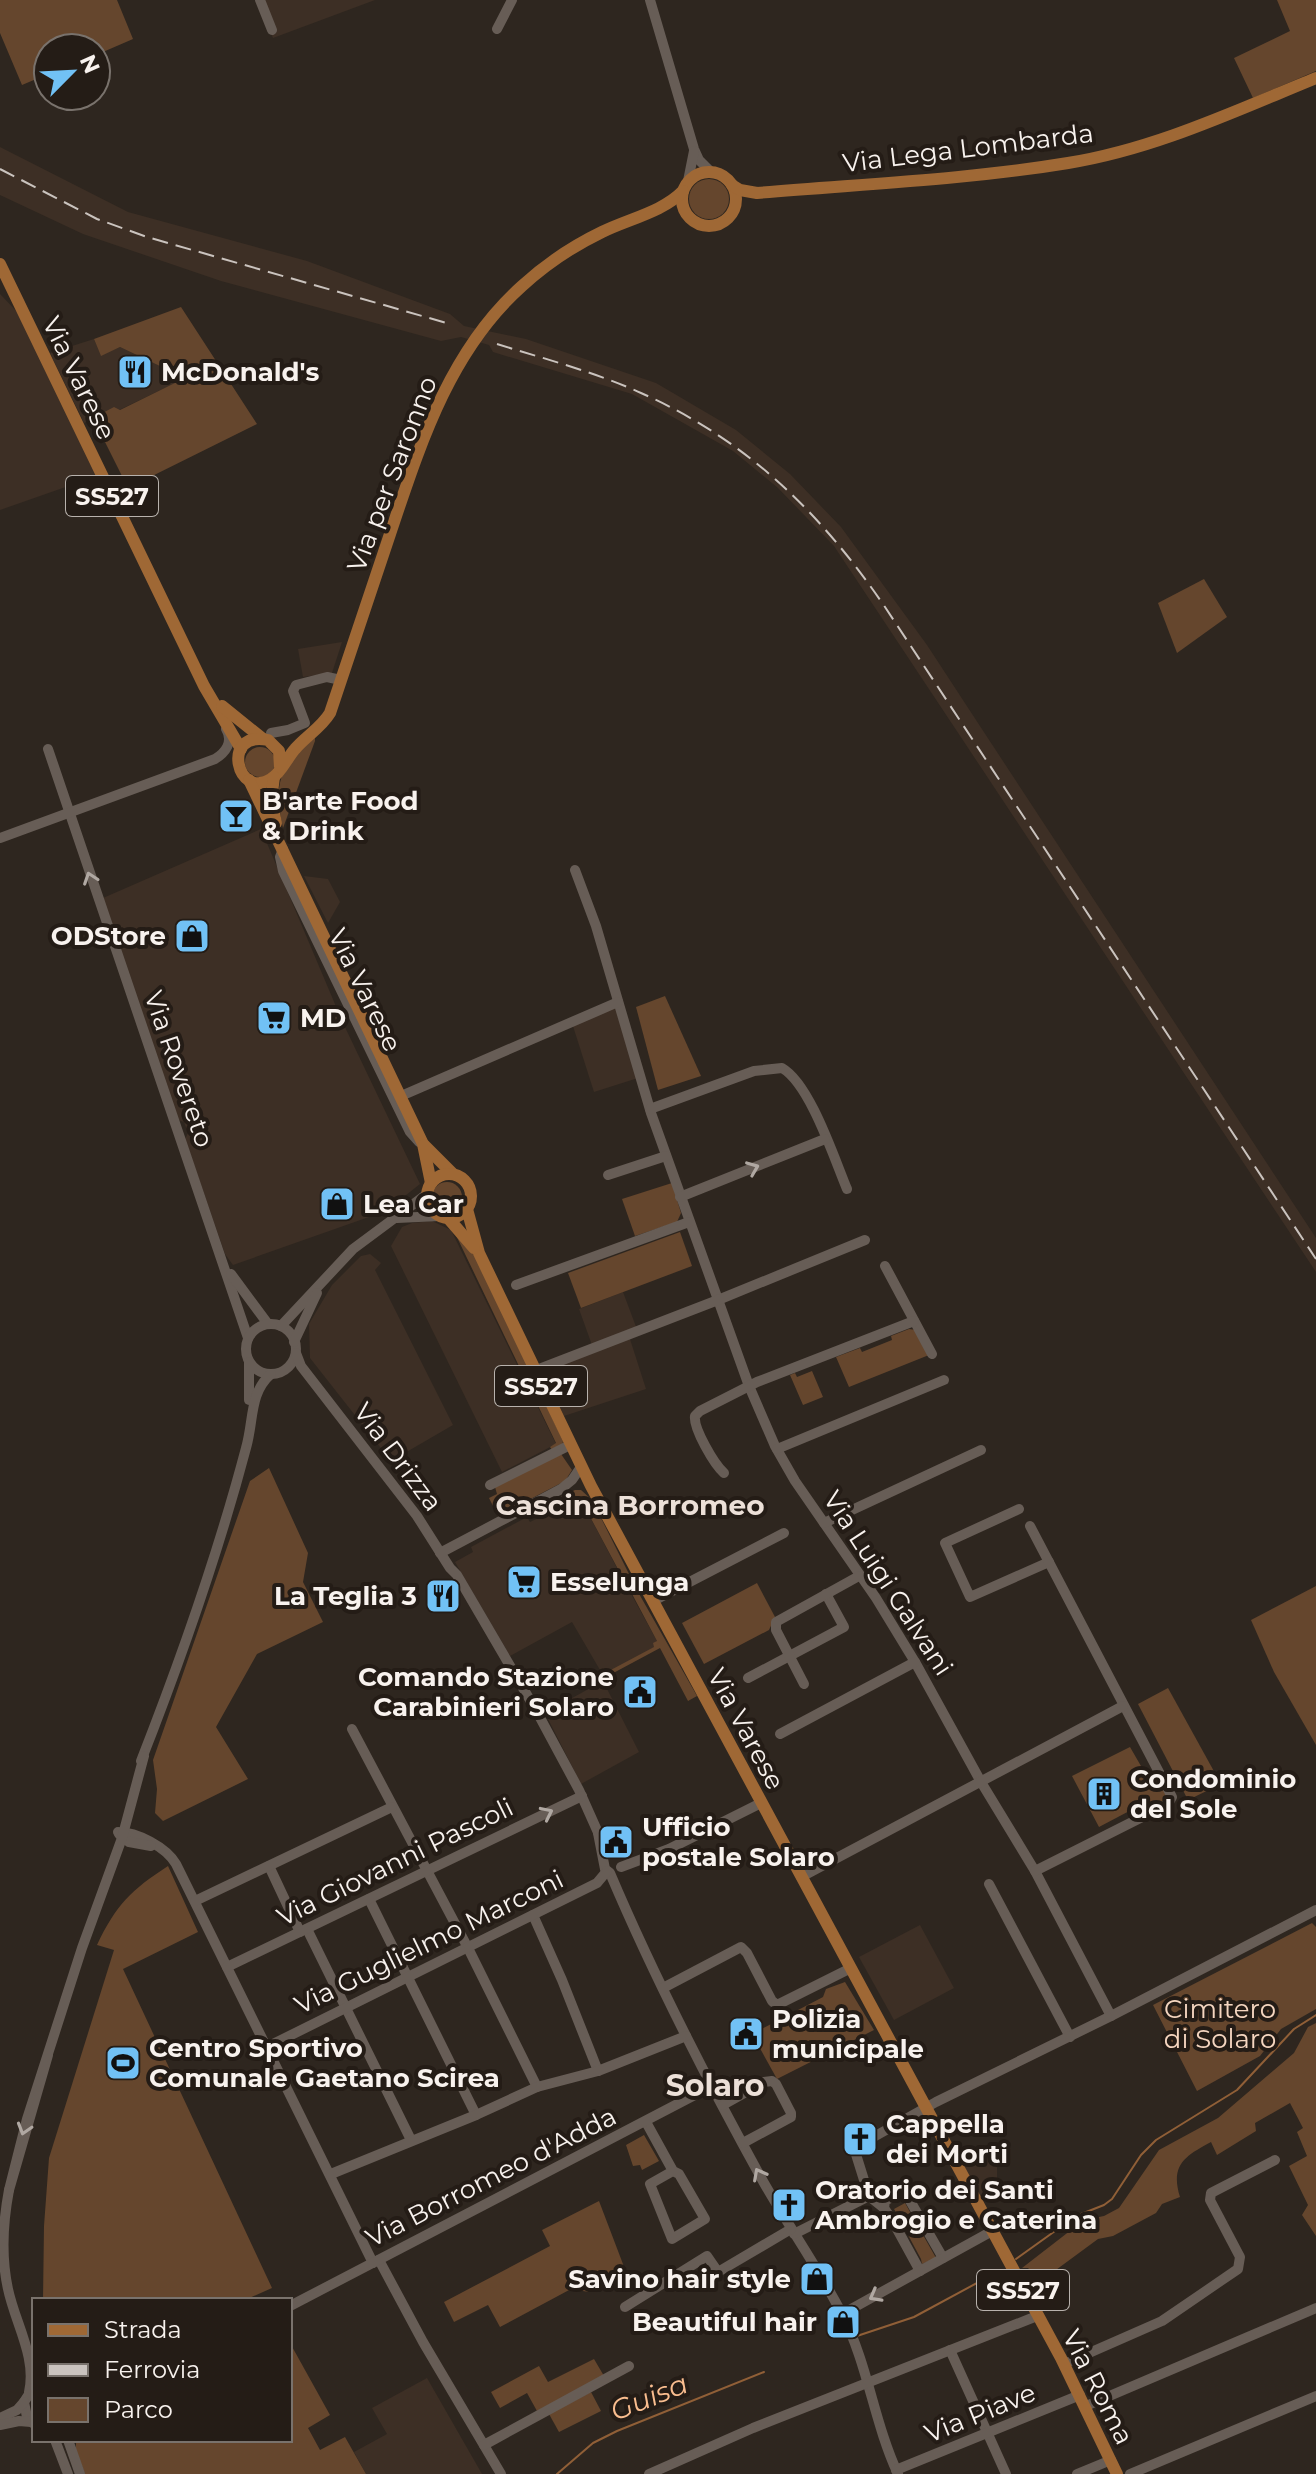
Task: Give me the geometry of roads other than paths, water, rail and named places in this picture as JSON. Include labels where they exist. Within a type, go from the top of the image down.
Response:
[{"type":"main road","name":"Via Lega Lombarda","points":[[732,185],[757,193],[1069,163],[1170,137],[1316,78]]},
{"type":"main road","points":[[690,219],[682,203],[685,186],[698,174],[710,171],[720,174],[732,185],[736,198],[733,211]]},
{"type":"main road","name":"Via per Saronno","points":[[277,772],[330,713],[410,475],[439,401],[466,350],[507,300],[538,272],[599,233],[667,204],[685,186]]},
{"type":"main road","points":[[647,212],[676,213],[698,224],[710,226],[724,221],[738,203],[757,193]]},
{"type":"main road","name":"Via Varese","points":[[0,264],[239,756]]},
{"type":"main road","name":"Via Varese","points":[[0,274],[20,305]]},
{"type":"main road","name":"Via Varese","points":[[204,686],[233,717],[267,738]]},
{"type":"main road","points":[[239,756],[252,740],[291,740],[308,736]]},
{"type":"main road","name":"SS527","points":[[267,738],[279,751],[277,772]]},
{"type":"main road","name":"SS527","points":[[239,756],[241,773],[249,780]]},
{"type":"main road","points":[[249,780],[263,783],[277,772]]},
{"type":"main road","name":"Via Varese","points":[[277,772],[271,800],[283,849]]},
{"type":"main road","name":"Via Varese","points":[[249,780],[423,1144],[429,1188]]},
{"type":"main road","name":"Via Varese","points":[[423,1144],[453,1174]]},
{"type":"main road","points":[[429,1188],[439,1176],[453,1174]]},
{"type":"main road","name":"SS527","points":[[453,1174],[462,1178],[470,1189],[471,1200],[467,1209]]},
{"type":"main road","name":"SS527","points":[[429,1188],[429,1206],[444,1217]]},
{"type":"main road","points":[[444,1217],[458,1216],[467,1209]]},
{"type":"main road","name":"Via Varese","points":[[467,1209],[479,1253],[581,1467],[927,2108]]},
{"type":"main road","name":"Via Varese","points":[[444,1217],[479,1253]]},
{"type":"main road","name":"Via Roma","points":[[927,2108],[1064,2364],[1117,2474]]},
{"type":"street","points":[[260,0],[272,30]]},
{"type":"street","points":[[497,29],[512,0]]},
{"type":"street","points":[[650,0],[694,149],[699,160],[710,171]]},
{"type":"street","points":[[685,186],[694,149]]},
{"type":"street","points":[[267,738],[305,723],[293,691],[296,685],[327,677],[341,680]]},
{"type":"street","points":[[0,838],[224,754],[229,744],[229,734],[220,721],[220,713]]},
{"type":"street","name":"Via Rovereto","points":[[48,749],[248,1338]]},
{"type":"street","points":[[215,759],[239,756]]},
{"type":"street","name":"Via Varese","points":[[283,849],[280,857],[283,871],[410,1132],[423,1144]]},
{"type":"street","name":"Via Luigi Galvani","points":[[575,870],[680,1197],[749,1386],[777,1449],[915,1662],[981,1782],[1035,1871],[1111,2016]]},
{"type":"street","points":[[401,1096],[618,1002]]},
{"type":"street","points":[[650,1109],[754,1071],[777,1067],[790,1073],[800,1084],[847,1189]]},
{"type":"street","points":[[680,1197],[825,1139]]},
{"type":"street","points":[[608,1175],[666,1156]]},
{"type":"street","points":[[281,1326],[353,1249],[429,1188]]},
{"type":"street","points":[[395,1218],[444,1217]]},
{"type":"street","points":[[516,1285],[689,1222]]},
{"type":"street","points":[[534,1371],[865,1240]]},
{"type":"street","points":[[223,1263],[268,1324]]},
{"type":"street","points":[[885,1266],[932,1354]]},
{"type":"street","points":[[284,1371],[324,1280]]},
{"type":"street","points":[[724,1473],[716,1465],[693,1420],[700,1411],[749,1386],[914,1321]]},
{"type":"street","points":[[244,1457],[249,1401],[249,1362],[245,1349],[248,1338],[257,1327],[268,1324],[281,1326],[290,1333],[295,1348]]},
{"type":"street","name":"Via Drizza","points":[[295,1348],[308,1376],[417,1516],[457,1575],[582,1796],[686,2036],[743,2143],[842,2314],[886,2448],[897,2472]]},
{"type":"street","points":[[249,1362],[257,1370],[271,1374],[284,1371],[308,1376]]},
{"type":"street","points":[[32,2423],[25,2411],[30,2363],[9,2294],[4,2260],[4,2226],[9,2190],[20,2143],[96,1908],[114,1859],[127,1836],[127,1817],[144,1756],[212,1561],[244,1457],[256,1392],[271,1374]]},
{"type":"street","points":[[777,1449],[944,1380]]},
{"type":"street","points":[[490,1485],[570,1445]]},
{"type":"street","points":[[824,1523],[981,1450]]},
{"type":"street","points":[[440,1553],[561,1489],[581,1467]]},
{"type":"street","points":[[561,1489],[591,1486]]},
{"type":"street","points":[[1019,1509],[945,1543],[970,1597],[1049,1562]]},
{"type":"street","points":[[1030,1526],[1170,1790],[1172,1800],[1035,1871]]},
{"type":"street","points":[[655,1605],[784,1533]]},
{"type":"street","points":[[804,1684],[775,1628],[776,1622],[859,1576]]},
{"type":"street","points":[[748,1678],[844,1627],[826,1594]]},
{"type":"street","points":[[780,1734],[915,1662]]},
{"type":"street","points":[[801,1877],[1123,1706]]},
{"type":"street","points":[[352,1729],[468,1948],[537,2087]]},
{"type":"street","points":[[96,1908],[127,1836],[144,1756]]},
{"type":"street","name":"Via Giovanni Pascoli","points":[[227,1967],[582,1796]]},
{"type":"street","name":"Via Guglielmo Marconi","points":[[267,2047],[597,1883],[613,1868],[669,1849],[761,1803]]},
{"type":"street","points":[[195,1901],[392,1807]]},
{"type":"street","points":[[127,1836],[157,1847],[172,1858],[376,2261],[501,2474]]},
{"type":"street","points":[[114,1859],[127,1836]]},
{"type":"street","points":[[269,1866],[346,2008],[411,2140]]},
{"type":"street","points":[[989,1884],[1070,2037]]},
{"type":"street","points":[[369,1899],[476,2115]]},
{"type":"street","points":[[920,2271],[884,2208],[869,2196],[854,2148],[1316,1910]]},
{"type":"street","points":[[533,1915],[598,2071]]},
{"type":"street","points":[[663,1988],[741,1947],[777,2005],[851,1968]]},
{"type":"street","points":[[331,2174],[537,2087],[598,2071],[686,2036]]},
{"type":"street","points":[[723,2105],[768,2081],[776,2084],[786,2103],[792,2115],[789,2119],[743,2143]]},
{"type":"street","name":"Via Borromeo d'Adda","points":[[292,2305],[712,2086]]},
{"type":"street","points":[[646,2122],[705,2219],[672,2239],[650,2184],[673,2171]]},
{"type":"street","points":[[1064,2364],[1162,2321],[1238,2269],[1240,2257],[1210,2200],[1211,2193],[1275,2160]]},
{"type":"street","points":[[884,2208],[885,2201],[905,2192],[943,2258]]},
{"type":"street","points":[[625,2307],[707,2256],[718,2272],[793,2231],[869,2196]]},
{"type":"street","points":[[842,2314],[992,2231]]},
{"type":"street","points":[[4,2260],[32,2348]]},
{"type":"street","name":"Via Piave","points":[[897,2472],[988,2433],[1083,2401],[1316,2308]]},
{"type":"street","points":[[649,2474],[739,2434],[1037,2316]]},
{"type":"street","points":[[950,2350],[1006,2474]]},
{"type":"street","points":[[484,2445],[629,2366]]},
{"type":"street","points":[[0,2418],[17,2410],[29,2393]]},
{"type":"street","points":[[1130,2474],[1316,2396]]},
{"type":"street","points":[[0,2425],[19,2421],[32,2423]]},
{"type":"street","points":[[56,2442],[68,2474]]},
{"type":"street","points":[[69,2442],[80,2474]]},
{"type":"street","points":[[1077,2474],[1111,2460]]},
{"type":"waterway","name":"Guisa","points":[[1016,2259],[1076,2216],[1112,2199],[1141,2155],[1156,2140],[1237,2090],[1294,2029],[1316,2015]]},
{"type":"waterway","name":"Guisa","points":[[857,2336],[914,2317],[1001,2270]]},
{"type":"waterway","name":"Guisa","points":[[557,2474],[593,2443],[617,2431],[764,2372]]},
{"type":"railway","points":[[0,169],[97,219],[147,237],[450,324]]},
{"type":"railway","points":[[497,344],[606,379],[679,412],[748,456],[807,510],[834,540],[885,607],[1316,1259]]},
{"type":"place","name":"McDonald's","points":[[135,372]]},
{"type":"place","name":"B'arte Food & Drink","points":[[236,816]]},
{"type":"place","name":"ODStore","points":[[192,936]]},
{"type":"place","name":"MD","points":[[274,1018]]},
{"type":"place","name":"Lea Car","points":[[337,1204]]},
{"type":"place","name":"Esselunga","points":[[524,1582]]},
{"type":"place","name":"La Teglia 3","points":[[443,1596]]},
{"type":"place","name":"Comando Stazione Carabinieri Solaro","points":[[640,1692]]},
{"type":"place","name":"Condominio del Sole","points":[[1104,1794]]},
{"type":"place","name":"Ufficio postale Solaro","points":[[616,1842]]},
{"type":"place","name":"Polizia municipale","points":[[746,2034]]},
{"type":"place","name":"Centro Sportivo Comunale Gaetano Scirea","points":[[123,2063]]},
{"type":"place","name":"Cappella dei Morti","points":[[860,2139]]},
{"type":"place","name":"Oratorio dei Santi Ambrogio e Caterina","points":[[789,2205]]},
{"type":"place","name":"Savino hair style","points":[[817,2279]]},
{"type":"place","name":"Beautiful hair","points":[[843,2322]]},
{"type":"district","name":"Cascina Borromeo","points":[[630,1505]]},
{"type":"district","name":"Solaro","points":[[715,2085]]},
{"type":"park label","name":"Cimitero di Solaro","points":[[1220,2024]]}]
